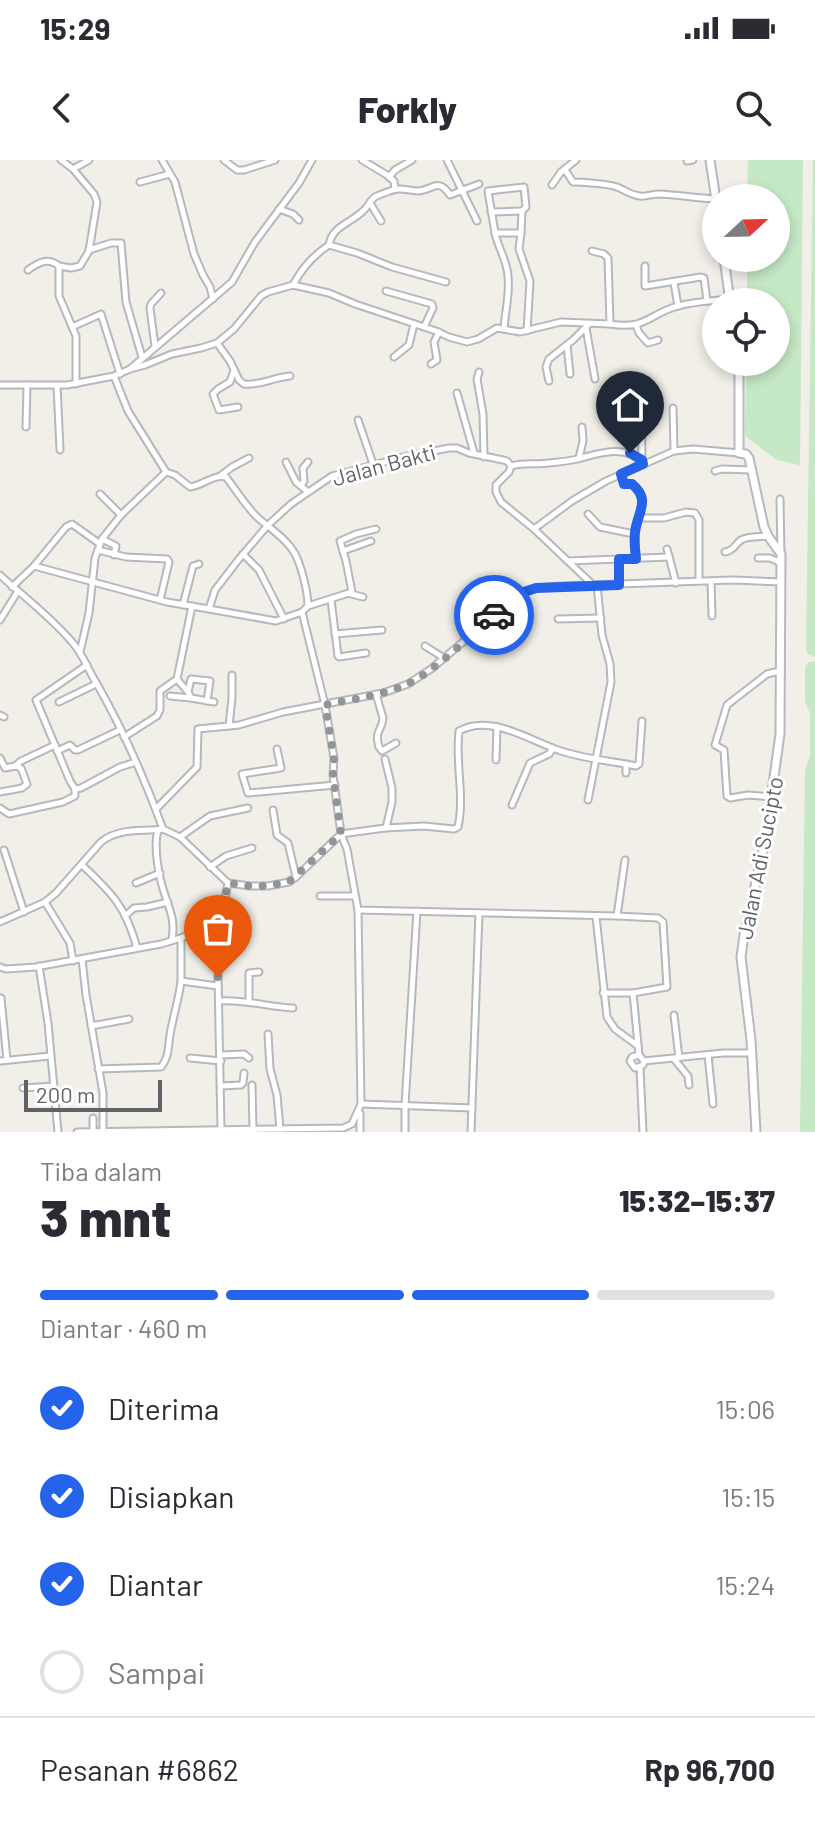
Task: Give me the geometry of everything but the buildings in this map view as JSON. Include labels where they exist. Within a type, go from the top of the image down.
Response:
[{"type":"street","points":[[28,270],[46,261],[71,268],[80,266],[89,251],[97,202],[73,169],[61,160]]},
{"type":"street","points":[[73,169],[89,160]]},
{"type":"street","points":[[162,160],[175,182],[194,254],[213,299]]},
{"type":"street","points":[[224,160],[237,170],[275,160]]},
{"type":"street","points":[[130,369],[232,282],[255,242],[299,183],[309,160]]},
{"type":"street","points":[[362,160],[394,181],[395,189]]},
{"type":"street","points":[[389,177],[412,160]]},
{"type":"street","points":[[447,160],[477,221]]},
{"type":"street","points":[[552,185],[561,172],[576,160]]},
{"type":"street","points":[[710,160],[714,184]]},
{"type":"street","points":[[565,170],[573,182],[618,187],[637,196],[657,194],[702,199]]},
{"type":"street","points":[[140,182],[170,174]]},
{"type":"street","points":[[293,285],[308,261],[329,245],[335,231],[364,211],[373,198],[395,189],[421,191],[440,185],[450,195],[479,184]]},
{"type":"street","points":[[504,329],[509,277],[498,248],[488,191],[524,187],[526,207],[522,211],[519,249],[530,281],[527,331]]},
{"type":"street","points":[[370,203],[381,221]]},
{"type":"street","points":[[279,209],[299,220]]},
{"type":"street","points":[[491,212],[522,211]]},
{"type":"street","points":[[495,233],[521,233]]},
{"type":"street","points":[[89,251],[111,243],[121,243],[126,302],[142,357]]},
{"type":"street","points":[[329,245],[446,282]]},
{"type":"street","points":[[592,251],[608,258],[610,324]]},
{"type":"street","points":[[59,266],[59,296],[76,336],[76,384]]},
{"type":"street","points":[[645,266],[645,286],[701,277],[704,278],[705,288]]},
{"type":"street","points":[[674,283],[678,306]]},
{"type":"street","points":[[0,385],[76,384],[117,375],[172,354],[217,343],[234,329],[261,296],[293,285],[329,293],[467,342],[497,328],[512,332],[527,331],[561,322],[636,325],[678,306],[702,303]]},
{"type":"street","points":[[386,291],[432,304],[424,327]]},
{"type":"street","points":[[155,346],[150,308],[161,293]]},
{"type":"street","points":[[72,327],[101,314],[128,411],[166,472],[194,487],[249,458]]},
{"type":"street","points":[[394,357],[409,345],[414,324]]},
{"type":"street","points":[[549,381],[546,367],[549,359],[588,325]]},
{"type":"street","points":[[588,325],[595,379]]},
{"type":"street","points":[[636,325],[648,343],[658,340]]},
{"type":"street","points":[[431,364],[437,360],[434,342],[439,332]]},
{"type":"street","points":[[217,343],[244,384],[290,376]]},
{"type":"street","points":[[567,344],[570,374]]},
{"type":"street","points":[[234,369],[230,382],[213,394],[219,410],[238,407]]},
{"type":"street","points":[[479,372],[477,379],[483,414],[484,457]]},
{"type":"street","points":[[739,376],[739,453]]},
{"type":"street","points":[[26,427],[27,385]]},
{"type":"street","points":[[57,386],[60,450]]},
{"type":"street","points":[[457,393],[474,454]]},
{"type":"street","points":[[641,397],[643,462]]},
{"type":"street","points":[[673,408],[674,451]]},
{"type":"street","points":[[358,420],[373,464]]},
{"type":"street","points":[[579,459],[582,427]]},
{"type":"street","name":"Jalan Bakti","points":[[209,609],[215,590],[268,525],[307,491],[332,476],[449,448],[507,461],[511,466]]},
{"type":"street","points":[[534,529],[572,501],[643,462],[674,451],[693,449],[739,453],[748,455],[764,527],[781,554]]},
{"type":"street","points":[[588,800],[611,682],[595,585],[501,502],[496,485],[511,466],[579,459],[605,451],[630,453],[643,462]]},
{"type":"street","points":[[286,462],[296,482],[307,491]]},
{"type":"street","points":[[301,486],[304,481],[303,468],[308,462]]},
{"type":"street","points":[[715,471],[753,470]]},
{"type":"street","points":[[80,652],[100,544],[121,515],[166,472]]},
{"type":"street","points":[[621,474],[624,484],[632,484],[641,491],[643,500],[634,534],[636,559]]},
{"type":"street","points":[[220,476],[226,477],[257,517],[294,551],[308,606]]},
{"type":"street","points":[[100,494],[121,515]]},
{"type":"street","points":[[780,499],[781,554]]},
{"type":"street","points":[[638,518],[695,513],[699,520],[699,581]]},
{"type":"street","points":[[588,514],[600,527],[634,534]]},
{"type":"street","points":[[0,620],[15,589],[66,527],[72,524],[114,555],[167,559],[169,562],[160,600]]},
{"type":"street","points":[[350,594],[352,588],[340,543],[343,539],[376,529]]},
{"type":"street","points":[[725,552],[733,550],[747,538],[768,536]]},
{"type":"street","points":[[343,551],[371,541]]},
{"type":"street","points":[[100,544],[116,546],[114,555]]},
{"type":"street","points":[[667,549],[676,583]]},
{"type":"street","points":[[243,554],[259,570],[284,619]]},
{"type":"street","name":"Jalan Adi Sucipto","points":[[756,1132],[752,1053],[741,957],[765,842],[780,734],[781,554]]},
{"type":"street","points":[[567,561],[669,557]]},
{"type":"street","points":[[758,558],[770,558],[781,563]]},
{"type":"street","points":[[619,559],[619,585]]},
{"type":"street","points":[[183,605],[193,566],[199,564]]},
{"type":"street","points":[[34,566],[160,600],[276,621],[302,612],[308,606],[350,594],[363,597]]},
{"type":"street","points":[[0,575],[71,641],[108,702],[156,809],[161,829],[156,850],[174,920],[172,940]]},
{"type":"street","points":[[711,581],[712,616]]},
{"type":"street","points":[[156,809],[197,767],[197,729],[239,725],[408,684],[521,593],[536,588],[595,585],[781,582]]},
{"type":"street","points":[[331,600],[337,654],[339,657],[366,653]]},
{"type":"street","points":[[124,737],[157,716],[160,691],[177,679],[192,606]]},
{"type":"street","points":[[302,612],[325,705],[334,758],[341,834],[347,849],[358,910],[360,1132]]},
{"type":"street","points":[[558,619],[601,618]]},
{"type":"street","points":[[335,634],[382,630]]},
{"type":"street","points":[[425,646],[444,658]]},
{"type":"street","points":[[0,808],[9,814],[63,802],[75,796],[75,789],[35,697],[87,665]]},
{"type":"street","points":[[772,797],[727,796],[724,750],[715,745],[727,705],[767,674],[781,670]]},
{"type":"street","points":[[229,726],[232,675]]},
{"type":"street","points":[[177,679],[190,695]]},
{"type":"street","points":[[170,696],[190,695],[210,702],[210,681],[191,679],[190,695]]},
{"type":"street","points":[[59,702],[96,684]]},
{"type":"street","points":[[376,694],[383,718],[377,732],[379,747],[382,751],[396,743]]},
{"type":"street","points":[[0,922],[45,902],[110,835],[161,829],[180,837],[228,883],[268,886],[289,882],[341,834],[386,828],[458,827],[457,746],[459,731],[468,726],[481,724],[497,727],[563,752],[636,766],[639,764],[642,721]]},
{"type":"street","points":[[496,760],[497,727]]},
{"type":"street","points":[[0,758],[5,768],[15,766],[56,748],[70,745],[78,750],[120,730]]},
{"type":"street","points":[[512,805],[530,763],[549,754],[553,748]]},
{"type":"street","points":[[277,749],[281,768],[242,774],[248,793],[335,785]]},
{"type":"street","points":[[385,759],[392,788],[386,828]]},
{"type":"street","points":[[75,789],[136,762]]},
{"type":"street","points":[[626,764],[626,773]]},
{"type":"street","points":[[0,792],[27,785],[23,771],[15,766]]},
{"type":"street","points":[[180,837],[210,816],[248,808]]},
{"type":"street","points":[[273,810],[277,835],[288,843],[296,877]]},
{"type":"street","points":[[210,867],[226,856],[252,848]]},
{"type":"street","points":[[4,850],[24,912]]},
{"type":"street","points":[[617,916],[625,860]]},
{"type":"street","points":[[82,865],[111,892],[132,929],[137,948]]},
{"type":"street","points":[[136,883],[160,873]]},
{"type":"street","points":[[221,1129],[218,986],[221,919],[228,883]]},
{"type":"street","points":[[320,896],[355,896]]},
{"type":"street","points":[[45,902],[70,943],[73,961]]},
{"type":"street","points":[[125,916],[134,908],[168,902]]},
{"type":"street","points":[[358,910],[658,918],[663,922],[667,987],[633,993],[603,993]]},
{"type":"street","points":[[405,1132],[417,911]]},
{"type":"street","points":[[471,1132],[479,913]]},
{"type":"street","points":[[596,917],[607,1017],[615,1029],[639,1047]]},
{"type":"street","points":[[0,967],[39,966],[161,944],[221,919]]},
{"type":"street","points":[[98,1069],[163,1065],[179,999],[181,938]]},
{"type":"street","points":[[82,959],[103,1093],[103,1132]]},
{"type":"street","points":[[39,966],[48,1023],[58,1132]]},
{"type":"street","points":[[249,1002],[249,973],[259,972]]},
{"type":"street","points":[[181,981],[218,986]]},
{"type":"street","points":[[633,993],[639,1055]]},
{"type":"street","points":[[1,998],[4,1060],[50,1056]]},
{"type":"street","points":[[219,1001],[235,1000],[293,1008]]},
{"type":"street","points":[[674,1015],[676,1058],[689,1077],[689,1085]]},
{"type":"street","points":[[91,1026],[129,1019]]},
{"type":"street","points":[[268,1034],[270,1069],[284,1130]]},
{"type":"street","points":[[644,1061],[752,1053]]},
{"type":"street","points":[[190,1058],[244,1054],[249,1058]]},
{"type":"street","points":[[639,1055],[644,1061]]},
{"type":"street","points":[[639,1055],[630,1061],[635,1068],[640,1068]]},
{"type":"street","points":[[708,1055],[713,1104]]},
{"type":"street","points":[[643,1132],[640,1068],[644,1061]]},
{"type":"street","points":[[221,1086],[241,1085],[244,1073]]},
{"type":"street","points":[[252,1085],[253,1131]]},
{"type":"street","points":[[23,1088],[54,1086]]},
{"type":"street","points":[[360,1106],[472,1108]]},
{"type":"street","points":[[77,1132],[348,1127],[360,1106]]},
{"type":"street","points":[[93,1118],[93,1132]]},
{"type":"green space","points":[[748,160],[803,160],[800,465],[777,460],[745,436],[746,376],[790,376],[790,288],[747,288],[747,272],[790,272],[790,184],[747,184]]},
{"type":"green space","points":[[813,160],[815,657],[808,654],[806,649]]},
{"type":"green space","points":[[815,661],[815,1132],[800,1132],[805,771],[810,756],[810,713],[805,701],[805,667],[808,662]]},
{"type":"way so far","points":[[218,977],[221,919],[228,883],[268,886],[289,882],[341,834],[333,775],[334,758],[325,705],[383,693],[408,684],[431,669],[494,615]]},
{"type":"route","points":[[494,615],[521,593],[536,588],[619,585],[619,559],[636,559],[634,534],[643,500],[641,491],[632,484],[624,484],[621,479],[621,474],[643,464],[642,460],[630,453]]}]
